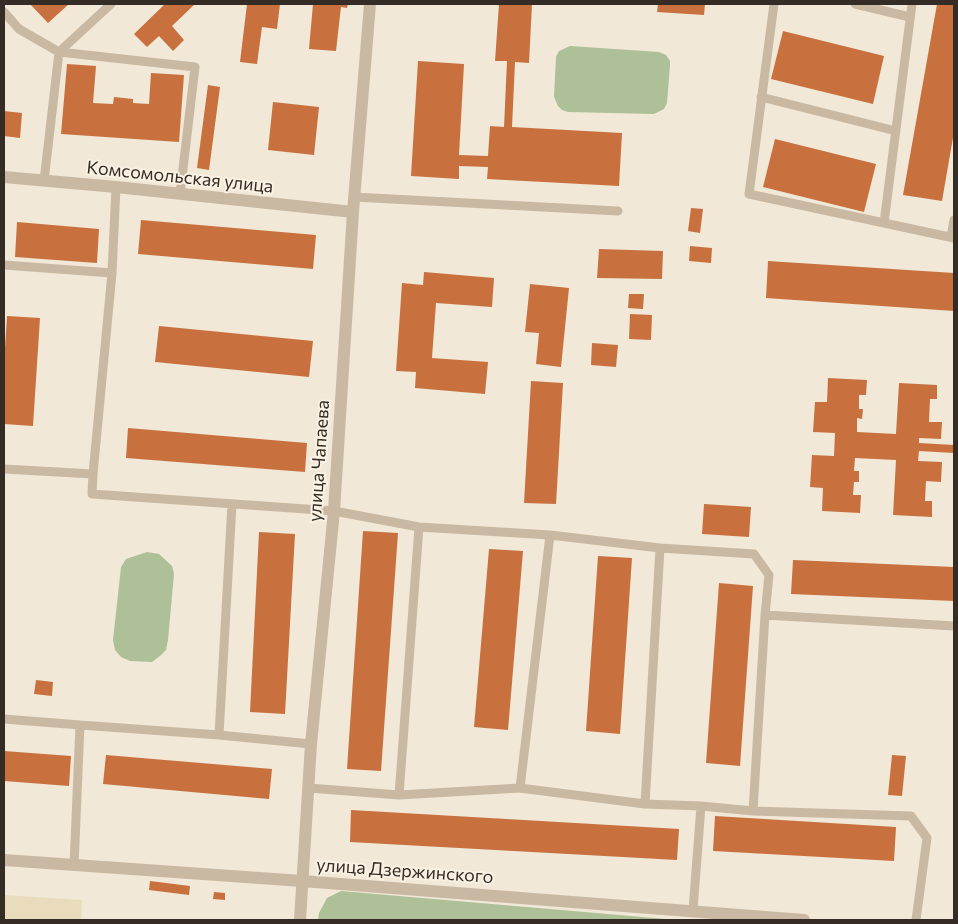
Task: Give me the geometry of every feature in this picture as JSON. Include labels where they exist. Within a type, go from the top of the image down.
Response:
[{"type":"street","name":"улица Чапаева","points":[[300,920],[311,744],[334,511],[354,197],[370,4]]},
{"type":"street","name":"Комсомольская улица","points":[[4,177],[353,212]]},
{"type":"street","name":"улица Дзержинского","points":[[4,860],[302,880],[693,915],[804,920]]},
{"type":"lane","points":[[44,181],[59,52],[111,4]]},
{"type":"lane","points":[[774,4],[749,194],[953,237],[954,220]]},
{"type":"lane","points":[[855,4],[910,17]]},
{"type":"lane","points":[[884,223],[912,4]]},
{"type":"lane","points":[[4,12],[19,29],[59,52],[195,67],[180,194]]},
{"type":"lane","points":[[761,97],[896,131]]},
{"type":"lane","points":[[116,187],[112,273],[92,494],[334,511],[419,527],[550,535],[660,548],[754,554],[769,575],[753,811]]},
{"type":"lane","points":[[354,197],[618,211]]},
{"type":"lane","points":[[4,266],[112,273]]},
{"type":"lane","points":[[4,469],[93,474]]},
{"type":"lane","points":[[219,735],[232,504]]},
{"type":"lane","points":[[399,794],[419,527]]},
{"type":"lane","points":[[520,788],[550,535]]},
{"type":"lane","points":[[645,804],[660,548]]},
{"type":"lane","points":[[765,615],[954,626]]},
{"type":"lane","points":[[4,719],[219,735],[311,744]]},
{"type":"lane","points":[[74,866],[80,725]]},
{"type":"lane","points":[[309,788],[399,794],[520,788],[645,804],[701,806],[753,811],[911,816],[926,838],[916,920]]},
{"type":"lane","points":[[693,915],[701,806]]},
{"type":"green space","points":[[570,46],[659,52],[666,55],[670,65],[667,103],[664,109],[654,114],[568,112],[562,110],[554,97],[556,57],[559,51]]},
{"type":"green space","points":[[147,552],[159,554],[172,566],[174,574],[168,640],[166,650],[152,662],[130,661],[121,657],[115,650],[113,640],[121,567],[126,559]]},
{"type":"green space","points":[[341,891],[677,920],[318,920],[319,913],[327,898]]},
{"type":"shaded area","points":[[4,895],[82,900],[81,920],[4,920]]},
{"type":"building","points":[[30,4],[69,4],[48,23]]},
{"type":"building","points":[[165,4],[195,4],[172,26],[184,40],[173,51],[159,36],[147,47],[134,34]]},
{"type":"building","points":[[247,4],[280,4],[277,29],[262,27],[257,64],[240,62]]},
{"type":"building","points":[[313,4],[348,4],[347,8],[341,7],[336,51],[309,49]]},
{"type":"building","points":[[499,4],[532,4],[529,63],[515,62],[512,127],[622,133],[619,186],[487,179],[488,167],[459,166],[459,179],[411,176],[418,61],[464,64],[459,155],[488,156],[490,126],[504,127],[507,61],[495,61]]},
{"type":"building","points":[[658,4],[705,4],[704,15],[657,12]]},
{"type":"building","points":[[937,4],[954,4],[954,132],[942,201],[903,195]]},
{"type":"building","points":[[783,31],[884,56],[873,104],[771,79]]},
{"type":"building","points":[[67,64],[96,66],[93,103],[113,104],[114,97],[133,99],[133,103],[149,104],[151,73],[184,75],[179,142],[61,134]]},
{"type":"building","points":[[208,85],[220,87],[209,170],[197,168]]},
{"type":"building","points":[[273,102],[319,107],[314,155],[268,150]]},
{"type":"building","points":[[4,111],[22,113],[20,138],[4,136]]},
{"type":"building","points":[[775,139],[876,164],[864,212],[763,187]]},
{"type":"building","points":[[691,208],[703,209],[700,233],[688,231]]},
{"type":"building","points":[[141,220],[316,235],[313,269],[138,254]]},
{"type":"building","points":[[17,222],[99,229],[97,263],[15,257]]},
{"type":"building","points":[[690,246],[712,248],[711,263],[689,261]]},
{"type":"building","points":[[599,249],[663,251],[662,279],[597,278]]},
{"type":"building","points":[[768,261],[954,273],[954,311],[766,298]]},
{"type":"building","points":[[424,272],[494,278],[492,307],[436,303],[432,358],[488,362],[485,394],[415,388],[416,372],[396,371],[402,283],[423,285]]},
{"type":"building","points":[[530,284],[569,288],[561,367],[536,364],[539,333],[525,332]]},
{"type":"building","points":[[629,294],[644,294],[643,309],[628,308]]},
{"type":"building","points":[[630,314],[652,315],[651,340],[629,339]]},
{"type":"building","points":[[7,316],[40,318],[33,426],[4,424],[4,363]]},
{"type":"building","points":[[159,326],[313,341],[309,377],[155,362]]},
{"type":"building","points":[[592,343],[618,345],[616,367],[591,365]]},
{"type":"building","points":[[828,378],[867,380],[866,395],[859,395],[859,409],[863,409],[862,419],[857,418],[857,432],[896,434],[899,383],[937,385],[937,399],[930,399],[929,422],[942,422],[941,439],[919,438],[919,443],[954,445],[954,453],[919,451],[918,461],[942,462],[941,482],[926,481],[925,501],[932,501],[932,517],[893,515],[896,460],[855,458],[854,471],[859,471],[859,482],[854,482],[853,495],[861,495],[860,513],[822,511],[823,488],[810,487],[812,455],[834,456],[835,433],[813,432],[815,402],[827,402]]},
{"type":"building","points":[[531,381],[563,383],[556,504],[524,503]]},
{"type":"building","points":[[128,428],[307,443],[305,472],[126,458]]},
{"type":"building","points":[[704,504],[751,507],[749,537],[702,534]]},
{"type":"building","points":[[363,531],[398,533],[381,771],[347,769]]},
{"type":"building","points":[[259,532],[295,534],[285,714],[250,712]]},
{"type":"building","points":[[489,549],[523,551],[508,730],[474,727]]},
{"type":"building","points":[[598,556],[632,558],[620,734],[586,731]]},
{"type":"building","points":[[793,560],[954,567],[954,601],[791,594]]},
{"type":"building","points":[[719,583],[753,586],[740,766],[706,763]]},
{"type":"building","points":[[36,680],[53,682],[52,696],[34,694]]},
{"type":"building","points":[[4,751],[71,756],[69,786],[4,781]]},
{"type":"building","points":[[106,755],[272,769],[269,799],[103,784]]},
{"type":"building","points":[[892,755],[906,756],[902,796],[888,795]]},
{"type":"building","points":[[351,810],[679,829],[677,860],[350,842]]},
{"type":"building","points":[[715,816],[896,827],[894,861],[713,851]]},
{"type":"building","points":[[150,881],[190,886],[189,895],[149,890]]},
{"type":"building","points":[[214,892],[225,893],[225,900],[213,899]]}]
